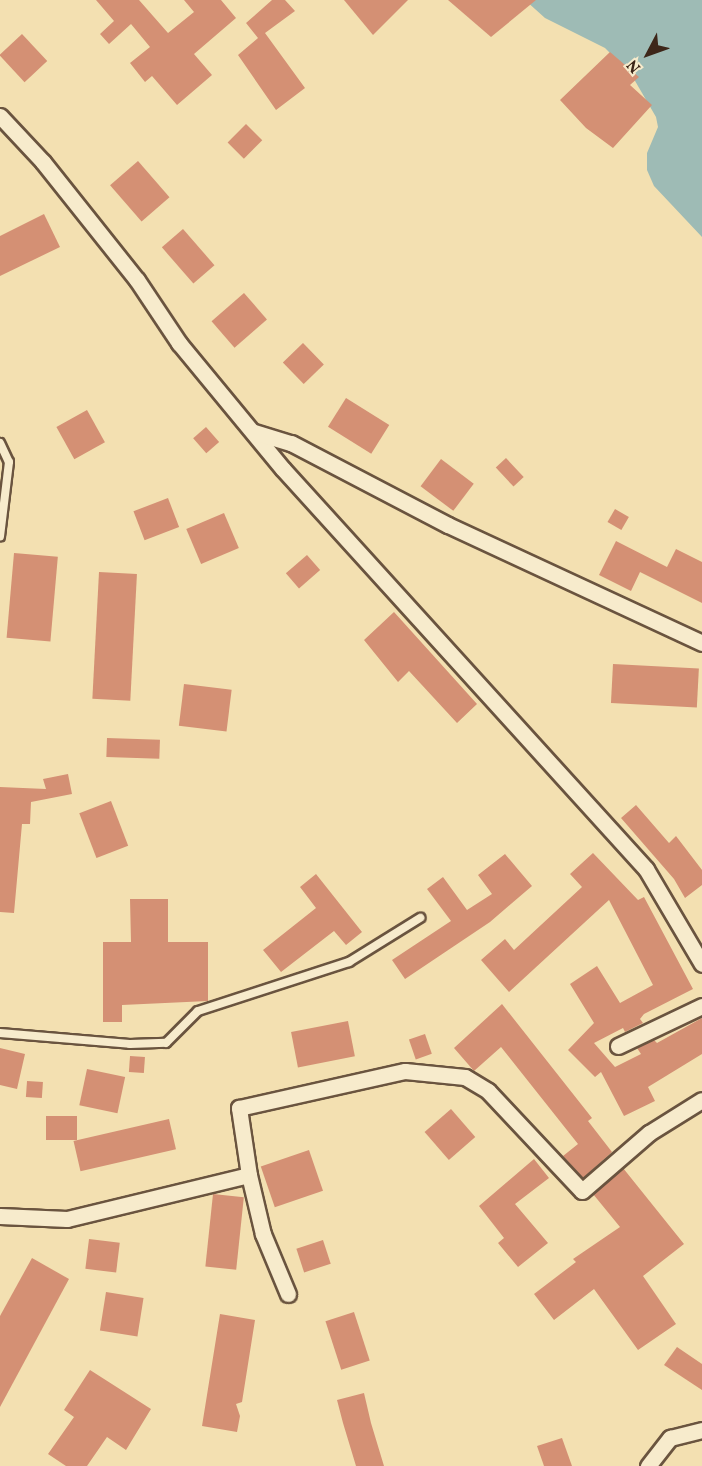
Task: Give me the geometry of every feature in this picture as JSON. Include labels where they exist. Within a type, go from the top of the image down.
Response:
[{"type":"street","points":[[0,116],[44,162],[137,280],[179,343],[254,432],[646,868],[702,964]]},
{"type":"street","points":[[254,432],[291,443],[448,525],[702,643]]},
{"type":"street","points":[[618,1046],[702,1006]]},
{"type":"street","points":[[288,1294],[263,1234],[249,1175],[239,1108],[405,1071],[465,1077],[488,1091],[582,1191],[650,1133],[702,1100]]},
{"type":"street","points":[[0,1216],[67,1219],[249,1175]]},
{"type":"street","points":[[648,1466],[670,1438],[702,1430]]},
{"type":"lane","points":[[0,443],[9,462],[0,536]]},
{"type":"lane","points":[[0,1033],[130,1044],[166,1043],[198,1011],[349,962],[420,918]]},
{"type":"water","points":[[525,0],[702,0],[702,237],[654,186],[647,170],[647,153],[658,127],[656,117],[631,74],[605,48],[545,18]]},
{"type":"building","points":[[96,0],[139,0],[168,33],[194,12],[184,0],[221,0],[236,18],[194,54],[212,75],[177,105],[152,76],[145,82],[130,63],[150,47],[131,24],[109,44],[100,34],[114,21]]},
{"type":"building","points":[[272,0],[285,0],[295,11],[265,33],[305,88],[276,110],[238,55],[258,38],[246,23]]},
{"type":"building","points":[[344,0],[408,0],[373,35]]},
{"type":"building","points":[[448,0],[536,0],[491,37]]},
{"type":"building","points":[[22,34],[47,61],[25,82],[0,56]]},
{"type":"building","points":[[610,52],[639,77],[630,85],[652,105],[613,148],[586,128],[560,100]]},
{"type":"building","points":[[246,124],[262,140],[244,159],[228,142]]},
{"type":"building","points":[[138,161],[169,197],[142,222],[110,185]]},
{"type":"building","points":[[44,214],[60,247],[0,276],[0,236]]},
{"type":"building","points":[[183,229],[214,265],[193,284],[162,247]]},
{"type":"building","points":[[244,293],[267,319],[235,348],[212,321]]},
{"type":"building","points":[[303,343],[324,365],[304,384],[283,362]]},
{"type":"building","points":[[346,398],[389,425],[371,454],[328,427]]},
{"type":"building","points":[[87,410],[105,442],[74,459],[56,427]]},
{"type":"building","points":[[206,427],[219,442],[206,453],[193,438]]},
{"type":"building","points":[[506,458],[524,477],[513,487],[496,468]]},
{"type":"building","points":[[441,459],[474,484],[453,511],[421,486]]},
{"type":"building","points":[[168,498],[179,527],[145,540],[133,511]]},
{"type":"building","points":[[615,509],[629,517],[621,530],[608,522]]},
{"type":"building","points":[[224,513],[239,548],[201,564],[186,529]]},
{"type":"building","points":[[616,541],[667,567],[676,549],[702,562],[702,603],[640,572],[631,591],[599,575]]},
{"type":"building","points":[[14,553],[58,557],[50,642],[7,638]]},
{"type":"building","points":[[307,555],[320,570],[299,588],[286,573]]},
{"type":"building","points":[[99,572],[137,574],[130,701],[92,699]]},
{"type":"building","points":[[394,612],[477,704],[457,723],[409,671],[398,682],[364,640]]},
{"type":"building","points":[[613,664],[699,669],[697,707],[611,703]]},
{"type":"building","points":[[184,684],[232,690],[227,732],[179,726]]},
{"type":"building","points":[[107,738],[160,740],[159,759],[106,757]]},
{"type":"building","points":[[68,774],[72,794],[31,802],[30,824],[22,824],[14,913],[0,912],[0,787],[46,789],[43,779]]},
{"type":"building","points":[[111,801],[128,846],[96,858],[79,813]]},
{"type":"building","points":[[636,805],[669,843],[676,836],[702,870],[702,885],[685,898],[674,879],[621,818]]},
{"type":"building","points":[[593,853],[638,900],[644,897],[693,989],[644,1014],[640,1019],[643,1023],[625,1032],[623,1028],[594,1043],[615,1067],[641,1054],[637,1048],[654,1040],[657,1043],[702,1018],[702,1054],[648,1087],[655,1101],[624,1116],[601,1072],[595,1077],[568,1050],[594,1023],[570,984],[597,966],[620,1003],[653,985],[609,900],[509,992],[481,960],[505,939],[514,950],[582,887],[570,874]]},
{"type":"building","points":[[505,854],[532,886],[490,922],[405,979],[392,960],[451,921],[427,889],[443,877],[467,910],[492,894],[478,875]]},
{"type":"building","points":[[316,874],[362,932],[346,945],[334,931],[281,972],[263,950],[316,908],[300,887]]},
{"type":"building","points":[[130,899],[168,899],[168,942],[208,942],[208,1001],[122,1005],[122,1022],[103,1022],[103,942],[131,942]]},
{"type":"building","points":[[502,1004],[592,1118],[588,1121],[612,1152],[583,1178],[563,1156],[578,1144],[501,1047],[474,1071],[454,1048]]},
{"type":"building","points":[[348,1021],[355,1056],[298,1067],[291,1032]]},
{"type":"building","points":[[425,1034],[432,1054],[416,1059],[409,1040]]},
{"type":"building","points":[[0,1048],[25,1054],[17,1089],[0,1085]]},
{"type":"building","points":[[130,1056],[145,1057],[144,1073],[129,1072]]},
{"type":"building","points":[[87,1069],[125,1077],[117,1113],[79,1105]]},
{"type":"building","points":[[27,1081],[43,1082],[42,1098],[26,1097]]},
{"type":"building","points":[[451,1109],[475,1137],[449,1160],[425,1132]]},
{"type":"building","points":[[46,1116],[77,1116],[77,1140],[46,1140]]},
{"type":"building","points":[[169,1119],[176,1149],[80,1171],[74,1141]]},
{"type":"building","points":[[309,1150],[323,1191],[275,1207],[261,1167]]},
{"type":"building","points":[[534,1159],[549,1178],[515,1204],[548,1243],[518,1267],[498,1243],[504,1238],[479,1206]]},
{"type":"building","points":[[623,1168],[684,1244],[643,1276],[676,1324],[638,1350],[594,1289],[554,1320],[534,1294],[576,1262],[573,1259],[620,1227],[593,1194]]},
{"type":"building","points":[[213,1194],[244,1197],[236,1270],[205,1267]]},
{"type":"building","points":[[89,1239],[120,1243],[116,1273],[85,1269]]},
{"type":"building","points":[[323,1240],[331,1264],[304,1272],[296,1249]]},
{"type":"building","points":[[32,1258],[69,1279],[0,1407],[0,1316]]},
{"type":"building","points":[[106,1292],[144,1298],[137,1336],[100,1331]]},
{"type":"building","points":[[354,1312],[370,1361],[341,1370],[325,1321]]},
{"type":"building","points":[[220,1314],[255,1320],[242,1402],[236,1404],[240,1416],[237,1432],[202,1426]]},
{"type":"building","points":[[677,1347],[702,1364],[702,1390],[664,1365]]},
{"type":"building","points":[[90,1370],[151,1409],[126,1450],[107,1437],[87,1466],[66,1466],[48,1454],[74,1417],[64,1410]]},
{"type":"building","points":[[364,1393],[384,1466],[356,1466],[343,1423],[337,1400]]},
{"type":"building","points":[[562,1438],[572,1466],[544,1466],[537,1446]]}]
